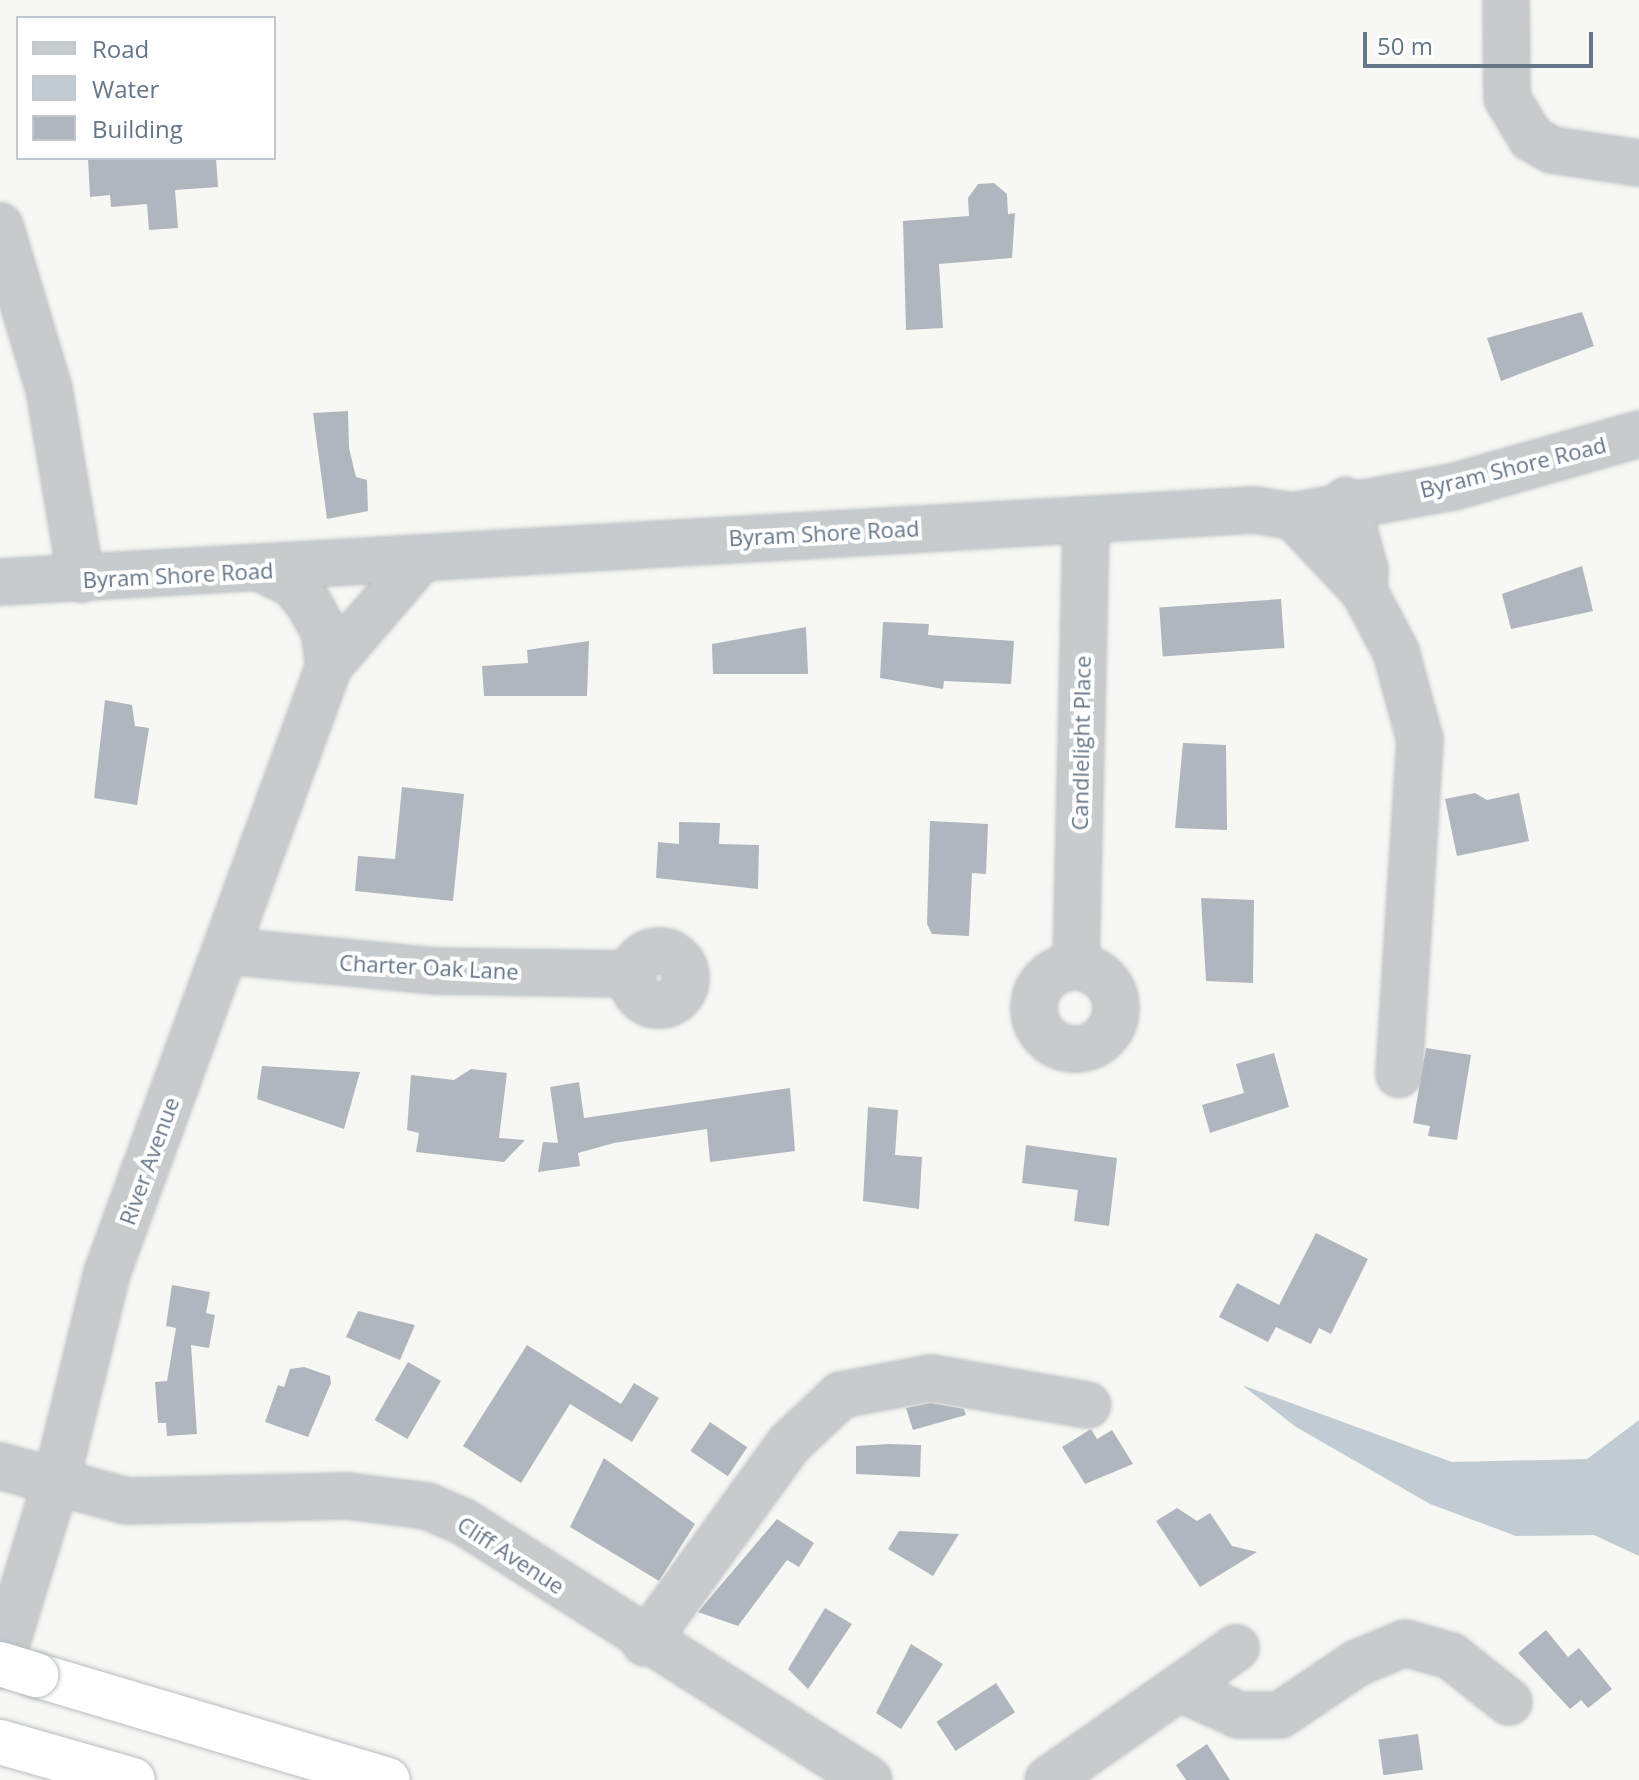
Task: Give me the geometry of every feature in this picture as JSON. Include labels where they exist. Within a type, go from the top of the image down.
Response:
[{"type":"highway","points":[[12,1668],[388,1780]]},
{"type":"highway","points":[[7,1744],[133,1780]]},
{"type":"street","points":[[1506,0],[1507,98],[1531,138],[1552,150],[1639,163]]},
{"type":"street","points":[[0,226],[49,389],[81,579]]},
{"type":"street","name":"Byram Shore Road","points":[[0,582],[419,561],[547,546],[1254,510],[1293,516],[1346,501],[1453,487],[1639,434]]},
{"type":"street","points":[[1346,501],[1365,570],[1364,591]]},
{"type":"street","points":[[1293,516],[1364,591],[1396,652],[1420,740],[1399,1074]]},
{"type":"street","name":"Candlelight Place","points":[[1076,966],[1086,520]]},
{"type":"street","name":"River Avenue","points":[[12,1668],[107,1273],[329,666],[419,561]]},
{"type":"street","points":[[264,570],[294,585],[309,604],[324,631],[329,666]]},
{"type":"street","name":"Charter Oak Lane","points":[[227,951],[436,971],[632,974]]},
{"type":"street","points":[[645,1643],[790,1443],[841,1395],[931,1378],[1088,1405]]},
{"type":"street","name":"Cliff Avenue","points":[[0,1466],[126,1501],[347,1496],[427,1506],[464,1522],[645,1643],[869,1780]]},
{"type":"street","points":[[1181,1689],[1239,1715],[1280,1715],[1357,1663],[1405,1643],[1451,1656],[1509,1702]]},
{"type":"street","points":[[1048,1780],[1236,1648]]},
{"type":"water","points":[[1242,1385],[1452,1462],[1587,1459],[1639,1420],[1639,1556],[1594,1535],[1516,1536],[1430,1504],[1296,1427]]},
{"type":"building","points":[[88,160],[216,160],[218,187],[175,190],[178,228],[149,230],[147,204],[111,207],[110,195],[90,197]]},
{"type":"building","points":[[994,183],[1007,194],[1008,214],[1015,213],[1012,258],[939,264],[943,328],[906,330],[903,221],[969,216],[968,198],[978,184]]},
{"type":"building","points":[[1582,312],[1594,346],[1501,381],[1487,338]]},
{"type":"building","points":[[348,411],[349,448],[356,477],[367,480],[368,511],[327,519],[313,413]]},
{"type":"building","points":[[1582,566],[1593,611],[1511,629],[1502,594]]},
{"type":"building","points":[[1281,599],[1284,648],[1163,656],[1159,608]]},
{"type":"building","points":[[883,622],[929,624],[928,635],[1014,641],[1011,684],[944,681],[943,689],[880,678]]},
{"type":"building","points":[[806,627],[808,674],[713,674],[712,644]]},
{"type":"building","points":[[589,641],[587,696],[484,696],[482,666],[528,663],[527,650]]},
{"type":"building","points":[[105,700],[132,705],[135,726],[149,728],[137,805],[94,798]]},
{"type":"building","points":[[1183,743],[1226,745],[1227,830],[1175,828]]},
{"type":"building","points":[[402,787],[464,794],[453,901],[355,891],[358,856],[395,859]]},
{"type":"building","points":[[1475,793],[1487,800],[1519,793],[1529,841],[1457,856],[1445,799]]},
{"type":"building","points":[[930,821],[988,824],[986,874],[972,873],[969,936],[932,934],[927,924]]},
{"type":"building","points":[[679,822],[720,823],[719,844],[759,845],[758,889],[656,878],[658,842],[679,844]]},
{"type":"building","points":[[1201,898],[1254,900],[1253,983],[1206,981]]},
{"type":"building","points":[[1426,1048],[1471,1055],[1457,1140],[1428,1136],[1430,1126],[1413,1123]]},
{"type":"building","points":[[1274,1053],[1289,1107],[1210,1133],[1202,1105],[1244,1093],[1236,1064]]},
{"type":"building","points":[[262,1066],[360,1072],[344,1129],[257,1099]]},
{"type":"building","points":[[471,1069],[507,1073],[499,1138],[525,1140],[504,1162],[416,1152],[419,1133],[407,1130],[411,1075],[454,1080]]},
{"type":"building","points":[[579,1082],[584,1118],[790,1088],[795,1151],[710,1162],[707,1129],[614,1143],[578,1153],[580,1166],[538,1172],[543,1142],[558,1143],[550,1087]]},
{"type":"building","points":[[868,1107],[898,1110],[895,1155],[922,1157],[919,1209],[863,1201]]},
{"type":"building","points":[[1026,1145],[1117,1158],[1109,1226],[1074,1221],[1078,1190],[1022,1183]]},
{"type":"building","points":[[1316,1233],[1368,1259],[1331,1334],[1319,1328],[1311,1344],[1276,1327],[1268,1342],[1219,1317],[1237,1283],[1279,1305]]},
{"type":"building","points":[[172,1285],[210,1292],[206,1313],[215,1315],[209,1348],[191,1345],[197,1434],[167,1436],[166,1423],[158,1423],[155,1382],[167,1381],[176,1328],[166,1326]]},
{"type":"building","points":[[358,1311],[415,1325],[400,1360],[346,1337]]},
{"type":"building","points":[[527,1345],[621,1404],[634,1383],[659,1398],[632,1442],[570,1404],[521,1483],[463,1446]]},
{"type":"building","points":[[408,1362],[441,1381],[407,1439],[374,1420]]},
{"type":"building","points":[[304,1367],[330,1376],[331,1383],[308,1437],[265,1422],[278,1385],[284,1387],[290,1369]]},
{"type":"building","points":[[931,1403],[964,1409],[966,1415],[913,1430],[906,1408]]},
{"type":"building","points":[[710,1422],[747,1447],[728,1476],[690,1451]]},
{"type":"building","points":[[1091,1429],[1097,1439],[1112,1430],[1133,1464],[1085,1484],[1062,1447]]},
{"type":"building","points":[[921,1445],[920,1477],[856,1474],[856,1446]]},
{"type":"building","points":[[604,1458],[695,1524],[659,1581],[570,1527]]},
{"type":"building","points":[[1177,1508],[1197,1521],[1210,1513],[1232,1546],[1257,1552],[1200,1587],[1156,1521]]},
{"type":"building","points":[[777,1519],[814,1543],[799,1567],[787,1560],[738,1626],[698,1612]]},
{"type":"building","points":[[899,1531],[959,1534],[933,1576],[888,1549]]},
{"type":"building","points":[[825,1608],[852,1624],[808,1689],[788,1669]]},
{"type":"building","points":[[1546,1630],[1568,1657],[1579,1648],[1612,1689],[1588,1708],[1581,1700],[1570,1709],[1518,1653]]},
{"type":"building","points":[[911,1644],[943,1664],[901,1729],[876,1713]]},
{"type":"building","points":[[996,1683],[1015,1712],[956,1751],[936,1722]]},
{"type":"building","points":[[1418,1734],[1423,1770],[1383,1775],[1378,1740]]},
{"type":"building","points":[[1207,1744],[1230,1780],[1186,1780],[1176,1765]]}]
